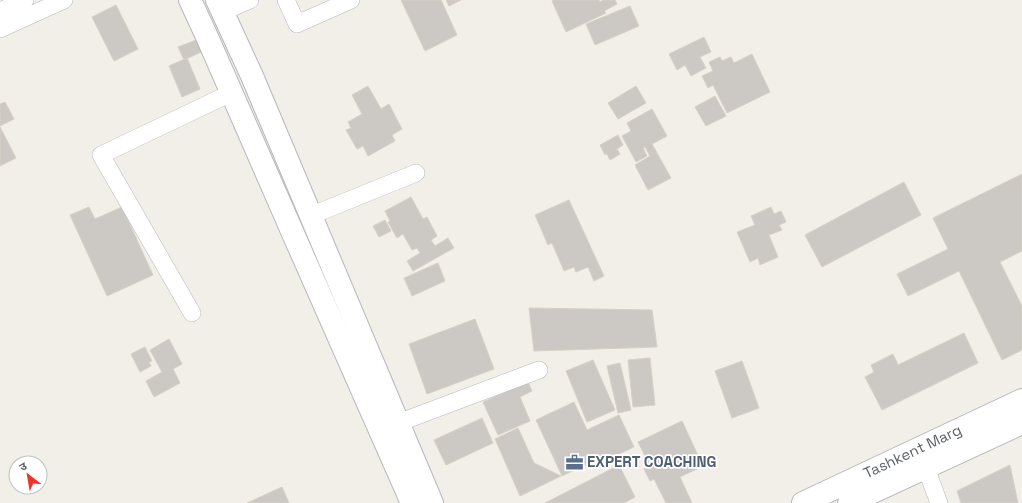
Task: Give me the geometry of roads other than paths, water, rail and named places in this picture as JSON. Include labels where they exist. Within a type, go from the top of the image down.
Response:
[{"type":"street","points":[[0,11],[25,0]]},
{"type":"street","points":[[0,29],[64,0]]},
{"type":"street","points":[[190,0],[412,503]]},
{"type":"street","points":[[250,0],[220,6],[252,76],[432,503]]},
{"type":"street","points":[[286,0],[297,24],[351,0]]},
{"type":"street","points":[[192,313],[101,155],[232,93]]},
{"type":"street","points":[[310,216],[416,173]]},
{"type":"street","points":[[398,423],[539,370]]},
{"type":"street","name":"Tashkent Marg","points":[[803,503],[1022,400]]},
{"type":"street","name":"Tashkent Marg","points":[[849,503],[1022,423]]},
{"type":"street","points":[[926,468],[939,503]]},
{"type":"place","name":"EXPERT COACHING","points":[[574,462]]}]
